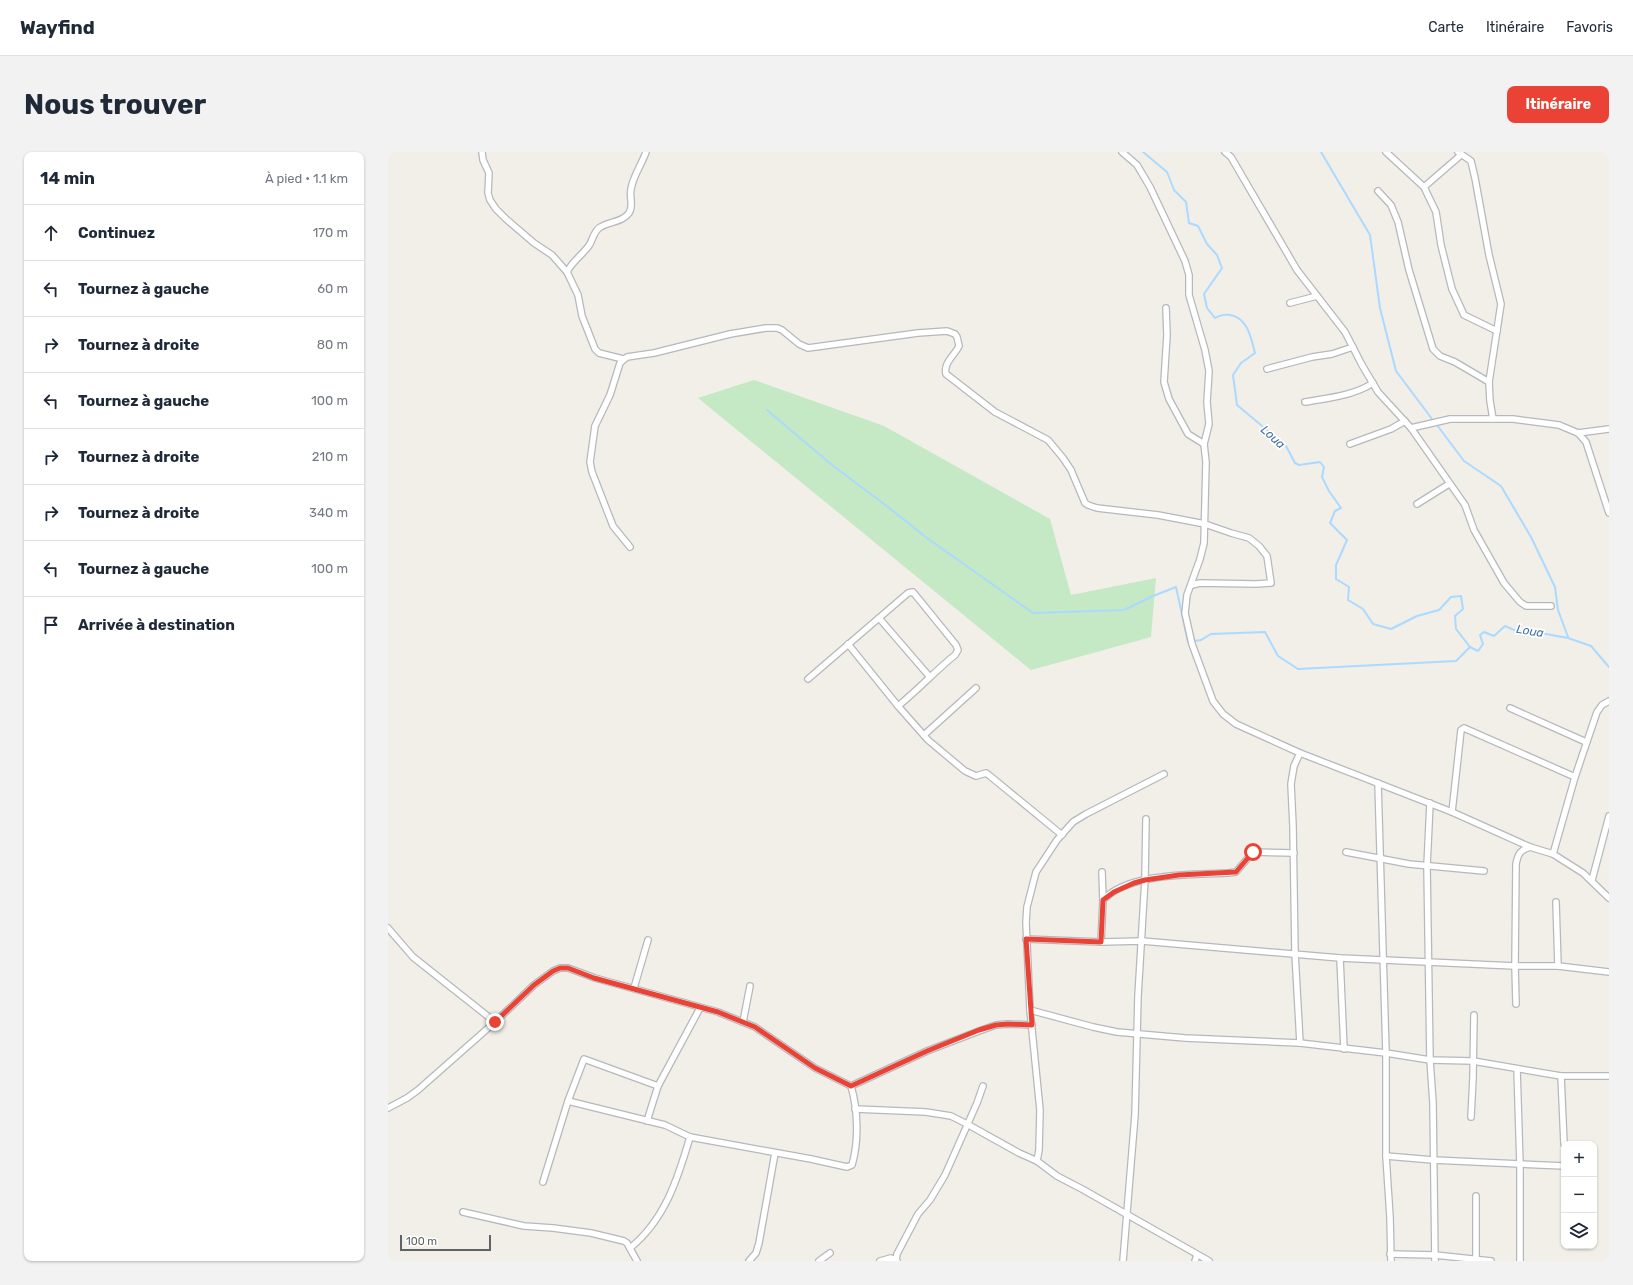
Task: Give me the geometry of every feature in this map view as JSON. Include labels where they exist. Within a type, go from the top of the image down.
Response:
[{"type":"street","points":[[482,152],[489,173],[488,193],[496,209],[524,235],[552,255],[567,272],[578,295],[582,316],[595,349],[599,353],[623,359]]},
{"type":"street","points":[[567,272],[574,260],[589,245],[596,231],[605,224],[622,220],[628,215],[631,210],[630,190],[646,152]]},
{"type":"street","points":[[1122,152],[1137,165],[1150,187],[1185,260],[1190,295],[1205,350],[1208,371],[1207,402],[1209,424],[1204,444],[1206,462],[1204,543],[1192,585],[1186,599],[1185,613],[1192,644],[1213,701],[1223,714],[1236,724],[1300,753],[1430,803],[1530,847],[1553,854],[1592,880],[1609,898]]},
{"type":"street","points":[[1226,152],[1231,157],[1297,270],[1345,332],[1378,392],[1411,428],[1465,505],[1474,530],[1504,583],[1520,602],[1526,606],[1551,606]]},
{"type":"street","points":[[1386,152],[1424,187],[1436,212],[1441,245],[1452,289],[1464,315],[1497,331]]},
{"type":"street","points":[[1424,187],[1460,153],[1471,161],[1500,304],[1490,382],[1490,401],[1494,419]]},
{"type":"street","points":[[1378,191],[1391,205],[1398,222],[1409,270],[1433,349],[1440,356],[1455,362],[1490,382]]},
{"type":"street","points":[[1290,303],[1317,296]]},
{"type":"street","points":[[1166,308],[1167,335],[1164,382],[1168,399],[1188,434],[1204,444]]},
{"type":"street","points":[[630,547],[614,526],[592,472],[590,462],[594,426],[605,406],[620,362],[623,359],[627,357],[654,353],[730,334],[766,328],[777,328],[782,330],[799,344],[808,348],[918,333],[947,331],[951,332],[957,337],[959,346],[946,364],[946,374],[995,412],[1048,440],[1067,463],[1085,503],[1097,508],[1158,515],[1204,524],[1249,538],[1259,546],[1267,556],[1271,582],[1248,584],[1200,583],[1192,585]]},
{"type":"street","points":[[1267,370],[1312,357],[1332,354],[1353,347]]},
{"type":"street","points":[[1305,402],[1351,393],[1364,389],[1373,383]]},
{"type":"street","points":[[1411,428],[1450,419],[1513,419],[1559,426],[1578,433],[1609,429]]},
{"type":"street","points":[[1350,444],[1391,429],[1405,421]]},
{"type":"street","points":[[1578,433],[1586,442],[1609,513]]},
{"type":"street","points":[[1417,504],[1450,484]]},
{"type":"street","points":[[808,679],[911,592],[958,650],[955,655],[929,676],[916,691],[898,706]]},
{"type":"street","points":[[879,618],[929,676]]},
{"type":"street","points":[[848,644],[898,706],[924,735],[964,771],[976,776],[986,773],[1062,835]]},
{"type":"street","points":[[924,735],[976,688]]},
{"type":"street","points":[[1553,854],[1586,742],[1597,712],[1602,705],[1609,701]]},
{"type":"street","points":[[1510,708],[1586,742]]},
{"type":"street","points":[[1452,812],[1461,730],[1464,728],[1575,777]]},
{"type":"street","points":[[1300,753],[1294,766],[1292,776],[1295,953],[1300,1044]]},
{"type":"street","points":[[1037,1161],[1040,1150],[1040,1110],[1030,1010],[1026,939],[1027,907],[1036,872],[1051,848],[1073,822],[1164,774]]},
{"type":"street","points":[[1378,783],[1386,1053],[1386,1156],[1390,1217],[1390,1261]]},
{"type":"street","points":[[1430,803],[1427,866],[1428,962],[1430,1060],[1433,1103],[1435,1258]]},
{"type":"street","points":[[1592,880],[1609,816]]},
{"type":"street","points":[[1123,1261],[1126,1220],[1128,1216],[1135,1115],[1137,1034],[1145,880],[1146,819]]},
{"type":"street","points":[[1516,1004],[1516,864],[1518,855],[1522,850],[1530,847]]},
{"type":"street","points":[[1103,900],[1114,892],[1145,880],[1179,875],[1233,872],[1239,870],[1253,852],[1294,853]]},
{"type":"street","points":[[1346,852],[1409,864],[1484,871]]},
{"type":"street","points":[[1101,942],[1103,900],[1102,872]]},
{"type":"street","points":[[1556,902],[1558,966]]},
{"type":"street","points":[[388,928],[413,958],[495,1022]]},
{"type":"street","points":[[1026,939],[1101,942],[1142,941],[1340,958],[1515,966],[1558,966],[1609,972]]},
{"type":"street","points":[[634,988],[648,940]]},
{"type":"street","points":[[1340,958],[1344,1049]]},
{"type":"street","points":[[388,1108],[407,1098],[418,1090],[495,1022],[534,985],[560,968],[568,968],[594,978],[718,1012],[743,1022],[760,1030],[815,1068],[851,1086],[855,1109],[855,1155],[850,1167],[775,1153],[690,1137],[664,1125],[568,1101]]},
{"type":"street","points":[[743,1022],[750,986]]},
{"type":"street","points":[[647,1121],[658,1086],[700,1008]]},
{"type":"street","points":[[1030,1010],[1093,1027],[1137,1034],[1300,1044],[1386,1053],[1430,1060],[1474,1061],[1561,1076],[1609,1076]]},
{"type":"street","points":[[1471,1117],[1474,1061],[1474,1015]]},
{"type":"street","points":[[851,1086],[927,1051],[979,1030],[996,1025],[1032,1025]]},
{"type":"street","points":[[543,1182],[568,1101],[584,1060],[658,1086]]},
{"type":"street","points":[[1517,1069],[1520,1165],[1520,1261]]},
{"type":"street","points":[[1561,1076],[1564,1141]]},
{"type":"street","points":[[880,1261],[891,1258],[896,1260],[918,1214],[930,1200],[945,1175],[983,1086]]},
{"type":"street","points":[[855,1109],[926,1112],[951,1116],[1019,1153],[1037,1161],[1057,1176],[1128,1216],[1196,1258],[1209,1261]]},
{"type":"street","points":[[630,1248],[641,1240],[664,1208],[678,1178],[690,1137]]},
{"type":"street","points":[[749,1261],[756,1253],[759,1243],[775,1153]]},
{"type":"street","points":[[1386,1156],[1520,1165],[1561,1166]]},
{"type":"street","points":[[1476,1196],[1479,1260]]},
{"type":"street","points":[[463,1212],[524,1226],[553,1228],[619,1239],[627,1243],[637,1261]]},
{"type":"street","points":[[819,1261],[830,1253]]},
{"type":"street","points":[[1390,1254],[1491,1261]]},
{"type":"green space","points":[[754,380],[884,426],[1050,519],[1071,595],[1156,578],[1151,637],[1031,670],[698,398]]},
{"type":"waterway","name":"Loua","points":[[1143,152],[1167,172],[1174,190],[1186,202],[1189,223],[1198,226],[1207,244],[1217,255],[1222,268],[1204,294],[1207,308],[1215,318],[1230,315],[1241,320],[1245,324],[1250,335],[1255,353],[1241,363],[1233,375],[1237,405],[1286,446],[1295,463],[1299,465],[1320,462],[1324,467],[1322,477],[1329,491],[1341,508],[1335,511],[1330,523],[1347,540],[1336,565],[1336,579],[1349,587],[1348,600],[1363,609],[1373,624],[1391,629],[1417,616],[1439,610],[1451,597],[1461,596],[1463,609],[1455,616],[1456,629],[1470,647],[1478,651],[1483,644],[1480,635],[1484,632],[1494,636],[1505,626],[1521,633],[1535,632],[1568,638],[1591,646],[1609,667]]},
{"type":"waterway","points":[[1321,152],[1370,235],[1380,308],[1396,371],[1432,419]]},
{"type":"waterway","points":[[767,410],[832,465],[927,538],[1033,613],[1124,610],[1176,587],[1188,642],[1201,640],[1211,634],[1265,632],[1278,656],[1298,669],[1456,661],[1470,647]]},
{"type":"waterway","points":[[1437,425],[1464,461],[1501,486],[1531,537],[1555,587],[1558,610],[1568,637]]},
{"type":"route","points":[[495,1022],[534,985],[553,971],[560,968],[568,968],[594,978],[718,1012],[755,1027],[815,1068],[851,1086],[927,1051],[979,1030],[996,1025],[1032,1025],[1026,939],[1101,942],[1103,900],[1110,894],[1134,883],[1145,880],[1179,875],[1236,872],[1253,852]]}]
